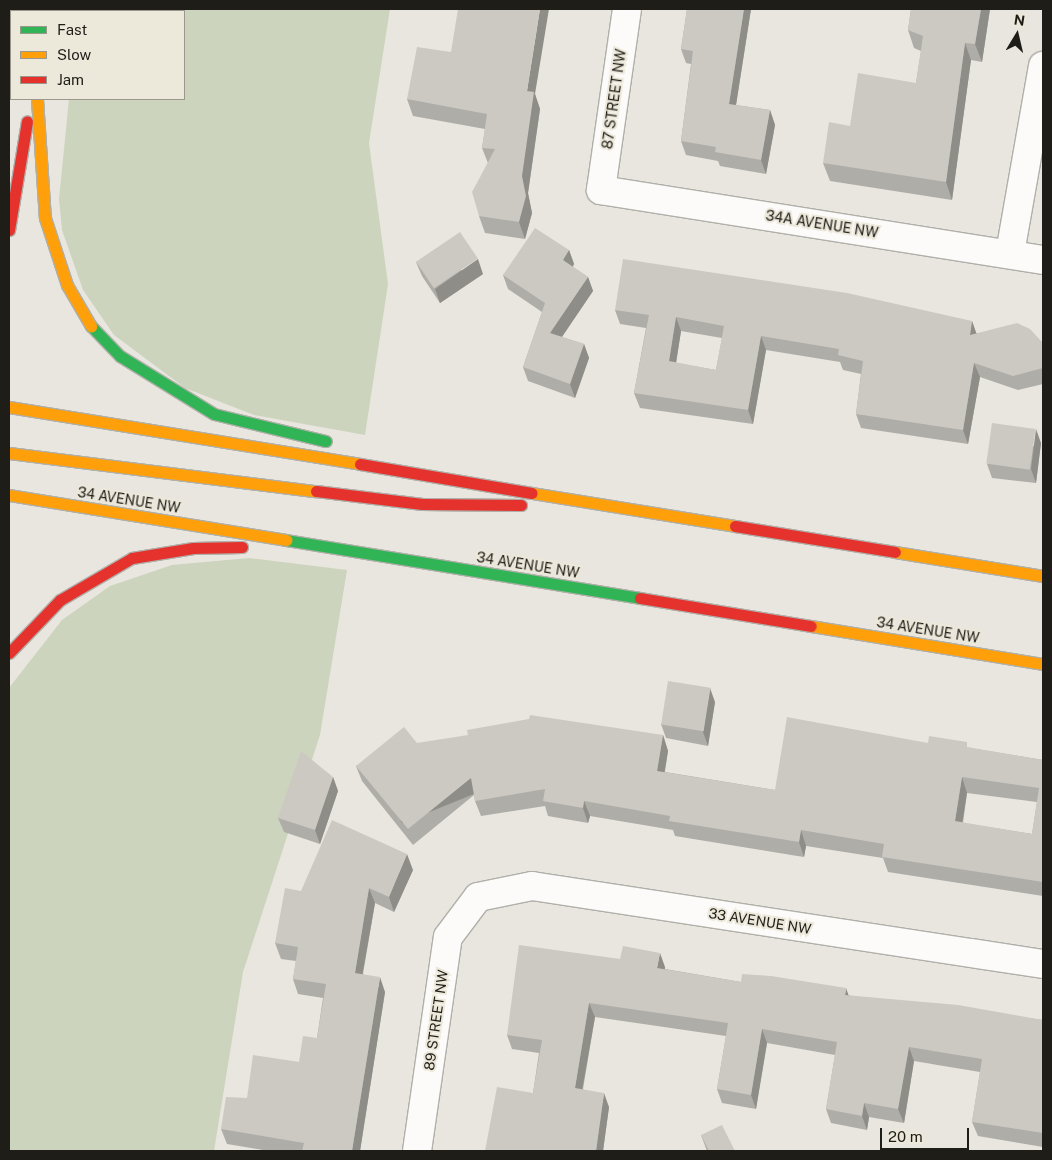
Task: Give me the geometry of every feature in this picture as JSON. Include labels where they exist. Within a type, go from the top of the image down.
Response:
[{"type":"main road","points":[[9,230],[31,100]]},
{"type":"main road","points":[[36,100],[45,218],[67,285],[93,329],[120,356],[214,414],[337,442]]},
{"type":"main road","points":[[9,407],[1043,576]]},
{"type":"main road","points":[[9,453],[422,504],[607,506]]},
{"type":"main road","points":[[463,467],[607,506]]},
{"type":"main road","name":"34 AVENUE NW","points":[[9,495],[1043,664]]},
{"type":"main road","points":[[9,653],[60,600],[132,558],[193,548],[318,546]]},
{"type":"street","name":"87 STREET NW","points":[[601,190],[627,9]]},
{"type":"street","points":[[1010,253],[1043,66]]},
{"type":"street","name":"34A AVENUE NW","points":[[601,190],[1010,253],[1043,260]]},
{"type":"street","name":"33 AVENUE NW","points":[[478,897],[532,886],[1043,964]]},
{"type":"street","name":"89 STREET NW","points":[[417,1151],[448,937],[478,897]]},
{"type":"green space","points":[[83,9],[390,9],[369,143],[388,284],[365,435],[254,415],[185,388],[114,335],[83,290],[62,230],[59,199],[69,100],[185,100],[185,10]]},
{"type":"green space","points":[[249,558],[347,570],[320,735],[243,972],[214,1151],[9,1151],[9,688],[62,620],[110,586],[172,565]]},
{"type":"building","points":[[458,9],[540,9],[527,91],[534,92],[522,176],[526,196],[519,222],[479,216],[472,192],[495,149],[482,148],[487,114],[407,99],[417,47],[451,52]]},
{"type":"building","points":[[687,9],[744,9],[729,104],[770,110],[761,160],[715,152],[716,147],[681,141],[693,51],[681,49]]},
{"type":"building","points":[[911,9],[981,9],[975,44],[965,43],[946,182],[823,163],[829,122],[850,126],[858,73],[916,83],[923,36],[908,30]]},
{"type":"building","points":[[535,228],[569,250],[563,260],[588,277],[550,333],[584,344],[570,384],[523,367],[545,303],[503,275]]},
{"type":"building","points":[[460,232],[478,259],[434,288],[416,262]]},
{"type":"building","points":[[623,259],[847,293],[972,321],[970,335],[1017,323],[1030,329],[1043,343],[1043,368],[1013,376],[974,363],[963,430],[856,414],[863,361],[838,355],[839,349],[761,336],[748,410],[634,393],[649,315],[615,310]],"holes":[[[676,317],[724,326],[716,370],[669,361]]]},
{"type":"building","points":[[992,423],[1036,429],[1030,470],[986,464]]},
{"type":"building","points":[[668,681],[710,688],[704,731],[661,724]]},
{"type":"building","points":[[530,715],[663,735],[657,771],[775,790],[787,717],[928,743],[929,736],[967,742],[967,747],[1043,760],[1043,882],[882,857],[884,844],[801,830],[799,842],[669,821],[670,816],[584,801],[583,808],[543,801],[545,789],[475,801],[471,778],[408,829],[356,766],[404,727],[417,743],[468,735],[467,730],[529,719]],"holes":[[[962,777],[1039,788],[1032,834],[955,821]]]},
{"type":"building","points":[[301,751],[333,777],[315,830],[278,818]]},
{"type":"building","points":[[332,820],[407,854],[389,897],[369,888],[355,973],[380,977],[352,1151],[302,1151],[304,1143],[221,1129],[226,1097],[247,1098],[253,1055],[299,1062],[303,1036],[317,1038],[326,984],[293,979],[298,947],[275,943],[285,888],[301,891]]},
{"type":"building","points":[[519,945],[620,959],[623,946],[660,953],[657,968],[741,982],[742,974],[771,976],[846,988],[845,995],[958,1005],[1043,1020],[1043,1133],[972,1122],[982,1059],[909,1047],[898,1109],[864,1103],[862,1116],[826,1109],[837,1042],[762,1029],[751,1095],[717,1089],[728,1023],[589,1003],[575,1088],[604,1093],[596,1151],[485,1151],[497,1087],[533,1093],[542,1040],[507,1035]]},
{"type":"building","points":[[722,1125],[735,1151],[709,1151],[701,1135]]},
{"type":"traffic: fast","points":[[91,326],[120,356],[214,414],[326,441]]},
{"type":"traffic: fast","points":[[286,540],[640,598]]},
{"type":"traffic: slow","points":[[37,100],[45,218],[67,285],[91,326]]},
{"type":"traffic: slow","points":[[9,407],[360,464]]},
{"type":"traffic: slow","points":[[9,453],[316,491]]},
{"type":"traffic: slow","points":[[532,493],[735,526]]},
{"type":"traffic: slow","points":[[9,495],[286,540]]},
{"type":"traffic: slow","points":[[895,552],[1043,576]]},
{"type":"traffic: slow","points":[[811,626],[1043,664]]},
{"type":"traffic: jam","points":[[9,230],[27,121]]},
{"type":"traffic: jam","points":[[360,464],[532,493]]},
{"type":"traffic: jam","points":[[316,491],[422,504],[521,505]]},
{"type":"traffic: jam","points":[[735,526],[895,552]]},
{"type":"traffic: jam","points":[[9,653],[60,600],[132,558],[193,548],[242,547]]},
{"type":"traffic: jam","points":[[640,598],[811,626]]}]
